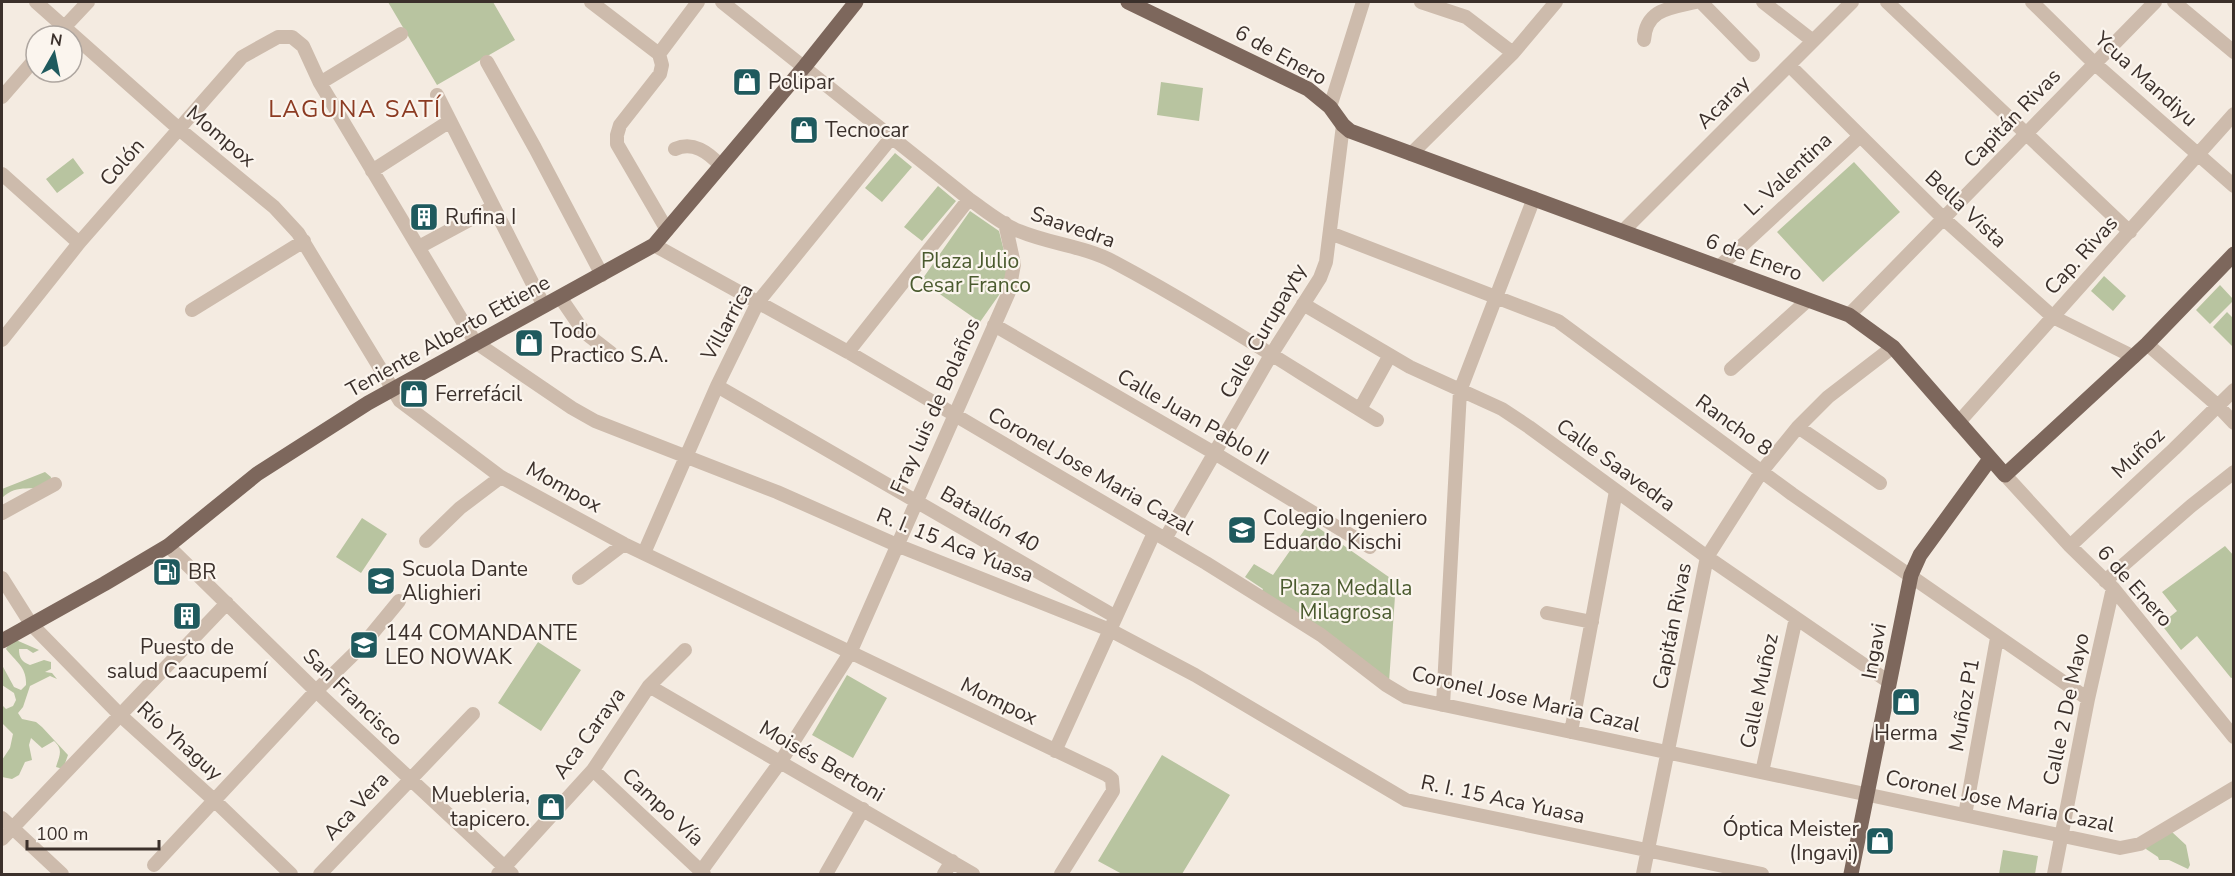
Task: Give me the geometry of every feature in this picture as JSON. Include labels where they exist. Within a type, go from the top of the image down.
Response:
[{"type":"main road","name":"Teniente Alberto Ettiene","points":[[2,640],[168,546],[257,474],[393,389],[654,245],[856,2]]},
{"type":"main road","name":"6 de Enero","points":[[1128,2],[1150,6],[1308,88],[1330,107],[1350,131],[1849,315],[1893,347],[2005,475]]},
{"type":"main road","points":[[2005,475],[2134,357],[2234,254]]},
{"type":"main road","name":"Ingavi","points":[[1851,874],[1911,575],[1920,555],[1990,459]]},
{"type":"street","name":"Mompox","points":[[36,2],[55,24]]},
{"type":"street","points":[[68,24],[88,2]]},
{"type":"street","points":[[591,2],[658,54],[662,65],[660,74],[620,125],[616,135],[617,144],[667,230]]},
{"type":"street","points":[[658,54],[698,2]]},
{"type":"street","name":"Saavedra","points":[[722,2],[969,199],[1005,223],[1019,231],[1094,253],[1112,261],[1191,306],[1377,420]]},
{"type":"street","points":[[1330,107],[1363,2]]},
{"type":"street","points":[[1421,2],[1466,17],[1513,53]]},
{"type":"street","points":[[1412,154],[1513,53],[1556,2]]},
{"type":"street","points":[[1644,40],[1646,23],[1655,15],[1669,8],[1696,2]]},
{"type":"street","points":[[1701,2],[1753,55]]},
{"type":"street","points":[[1763,2],[1813,41]]},
{"type":"street","name":"Acaray","points":[[1623,231],[1852,2]]},
{"type":"street","points":[[1887,2],[2130,232]]},
{"type":"street","name":"Ycua Mandiyu","points":[[2032,2],[2094,63],[2234,186]]},
{"type":"street","name":"Capitán Rivas","points":[[1849,315],[2155,2]]},
{"type":"street","points":[[2174,2],[2234,52]]},
{"type":"street","points":[[320,82],[401,34]]},
{"type":"street","name":"Colón","points":[[2,340],[78,243],[242,57],[278,37],[292,37]]},
{"type":"street","name":"R. I. 15 Aca Yuasa","points":[[292,37],[303,46],[320,82],[475,342],[572,408],[595,421],[777,492],[899,546],[1113,623],[1195,675],[1406,800],[1762,874]]},
{"type":"street","name":"Mompox","points":[[84,50],[274,207],[298,232],[400,401],[501,477],[624,544],[1107,774],[1113,785],[1110,798],[1061,874]]},
{"type":"street","points":[[487,62],[602,275]]},
{"type":"street","name":"Bella Vista","points":[[1789,65],[1944,219],[2053,317],[2134,357]]},
{"type":"street","points":[[2,97],[24,72]]},
{"type":"street","points":[[437,95],[544,306]]},
{"type":"street","name":"Cap. Rivas","points":[[1958,423],[2234,114]]},
{"type":"street","points":[[372,171],[450,121]]},
{"type":"street","name":"Calle Curupayty","points":[[1055,751],[1113,623],[1159,536],[1216,454],[1271,355],[1320,278],[1326,262],[1343,125]]},
{"type":"street","name":"L. Valentina","points":[[1719,267],[1860,136]]},
{"type":"street","name":"Villarrica","points":[[644,553],[717,386],[758,302],[891,138]]},
{"type":"street","points":[[675,149],[684,145],[700,148],[721,166]]},
{"type":"street","points":[[2,174],[78,243]]},
{"type":"street","points":[[1443,705],[1460,391],[1534,198]]},
{"type":"street","points":[[848,352],[969,199]]},
{"type":"street","points":[[419,247],[494,207]]},
{"type":"street","name":"Fray luis de Bolaños","points":[[702,874],[781,761],[850,653],[899,546],[953,414],[1009,292],[1013,277],[1012,252],[1005,223]]},
{"type":"street","name":"Rancho 8","points":[[1329,233],[1558,321],[1762,471],[1997,638],[2088,699]]},
{"type":"street","points":[[192,310],[304,242]]},
{"type":"street","name":"Coronel Jose Maria Cazal","points":[[654,245],[848,352],[1254,592],[1311,629],[1386,685],[1406,697],[2120,848],[2140,844],[2234,788]]},
{"type":"street","points":[[560,297],[584,332],[611,353]]},
{"type":"street","points":[[1731,369],[1808,300]]},
{"type":"street","name":"Calle Saavedra","points":[[1304,304],[1390,355],[1460,391],[1502,409],[1707,557],[1890,682]]},
{"type":"street","name":"Calle Juan Pablo II","points":[[994,326],[1370,546]]},
{"type":"street","points":[[2147,344],[2217,405],[2234,423]]},
{"type":"street","name":"Capitán Rivas","points":[[1643,874],[1707,557],[1762,471],[1798,426],[1828,397],[1893,347]]},
{"type":"street","points":[[1360,409],[1390,355]]},
{"type":"street","name":"Batallón 40","points":[[717,386],[917,500],[1113,623]]},
{"type":"street","name":"Muñoz","points":[[2070,546],[2234,390]]},
{"type":"street","points":[[1798,426],[1880,483]]},
{"type":"street","points":[[2109,584],[2191,506],[2234,472]]},
{"type":"street","name":"6 de Enero","points":[[2005,475],[2070,546],[2109,584],[2234,737]]},
{"type":"street","points":[[426,540],[460,508],[501,477]]},
{"type":"street","points":[[2,513],[54,484]]},
{"type":"street","points":[[1571,732],[1616,491]]},
{"type":"street","points":[[579,578],[624,544]]},
{"type":"street","name":"San Francisco","points":[[168,546],[504,872]]},
{"type":"street","name":"Río Yhaguy","points":[[2,578],[31,624],[120,715],[291,874]]},
{"type":"street","name":"Calle 2 De Mayo","points":[[2054,874],[2109,584]]},
{"type":"street","points":[[154,865],[362,646],[399,601]]},
{"type":"street","points":[[2,839],[227,603]]},
{"type":"street","points":[[1547,613],[1592,622]]},
{"type":"street","name":"Calle Muñoz","points":[[1762,772],[1796,618]]},
{"type":"street","name":"Muñoz P1","points":[[1965,815],[1997,638]]},
{"type":"street","name":"Aca Caraya","points":[[504,872],[593,770],[649,686],[685,650]]},
{"type":"street","name":"Moisés Bertoni","points":[[649,686],[973,874]]},
{"type":"street","name":"Aca Vera","points":[[320,874],[473,714]]},
{"type":"street","name":"Campo Vía","points":[[593,770],[702,874]]},
{"type":"street","points":[[826,874],[863,809]]},
{"type":"street","points":[[2,818],[62,874]]},
{"type":"street","points":[[944,874],[952,861]]},
{"type":"green space","points":[[388,2],[493,2],[515,40],[437,85]]},
{"type":"green space","points":[[1161,82],[1203,88],[1199,121],[1157,115]]},
{"type":"green space","points":[[895,153],[912,167],[882,202],[865,188]]},
{"type":"green space","points":[[73,158],[84,173],[57,193],[46,179]]},
{"type":"green space","points":[[1854,162],[1900,212],[1823,282],[1777,232]]},
{"type":"green space","points":[[938,186],[956,201],[922,241],[904,227]]},
{"type":"green space","name":"Plaza Julio Cesar Franco","points":[[970,211],[999,231],[1007,263],[1006,285],[980,322],[921,281]]},
{"type":"green space","points":[[2104,276],[2126,296],[2113,311],[2091,291]]},
{"type":"green space","points":[[2220,285],[2233,301],[2210,324],[2196,310]]},
{"type":"green space","points":[[2227,312],[2233,318],[2233,347],[2213,327]]},
{"type":"green space","points":[[45,472],[51,477],[50,484],[38,488],[14,490],[2,498],[2,489]]},
{"type":"green space","points":[[362,518],[387,534],[361,573],[336,557]]},
{"type":"green space","name":"Plaza Medalla Milagrosa","points":[[1310,522],[1396,582],[1389,682],[1260,594],[1263,589],[1245,577],[1254,564],[1273,575]]},
{"type":"green space","points":[[2225,546],[2234,556],[2234,677],[2231,678],[2197,636],[2181,650],[2161,624],[2177,611],[2162,592]]},
{"type":"green space","points":[[16,640],[39,650],[33,653],[27,649],[19,649],[23,661],[30,665],[44,660],[51,662],[51,669],[45,672],[52,673],[57,679],[50,676],[30,686],[23,707],[18,713],[22,719],[36,722],[42,727],[68,755],[63,769],[56,767],[60,753],[57,744],[54,741],[42,748],[31,738],[29,745],[32,760],[25,762],[19,775],[12,779],[2,777],[2,760],[10,748],[13,734],[2,723],[2,705],[6,709],[13,706],[16,700],[14,693],[2,685],[2,665],[14,687],[21,690],[26,685],[25,674],[6,649],[9,643]]},
{"type":"green space","points":[[538,642],[581,670],[541,731],[498,703]]},
{"type":"green space","points":[[847,675],[887,698],[853,758],[812,735]]},
{"type":"green space","points":[[1162,755],[1230,795],[1182,874],[1122,874],[1098,861]]},
{"type":"green space","points":[[2172,832],[2186,845],[2190,865],[2188,869],[2169,860],[2159,860],[2146,849],[2147,844]]},
{"type":"green space","points":[[2003,850],[2038,856],[2035,874],[1999,874]]},
{"type":"place","name":"Polipar","points":[[747,82]]},
{"type":"place","name":"Tecnocar","points":[[804,130]]},
{"type":"place","name":"Rufina I","points":[[424,217]]},
{"type":"place","name":"Todo Practico S.A.","points":[[529,343]]},
{"type":"place","name":"Ferrefácil","points":[[414,394]]},
{"type":"place","name":"Colegio Ingeniero Eduardo Kischi","points":[[1242,530]]},
{"type":"place","name":"BR","points":[[167,572]]},
{"type":"place","name":"Scuola Dante Alighieri","points":[[381,581]]},
{"type":"place","name":"Puesto de salud Caacupemí","points":[[187,616]]},
{"type":"place","name":"144 COMANDANTE LEO NOWAK","points":[[364,645]]},
{"type":"place","name":"Herma","points":[[1906,702]]},
{"type":"place","name":"Muebleria, tapicero.","points":[[551,807]]},
{"type":"place","name":"Óptica Meister (Ingavi)","points":[[1880,841]]},
{"type":"district","name":"LAGUNA SATÍ","points":[[355,109]]}]
